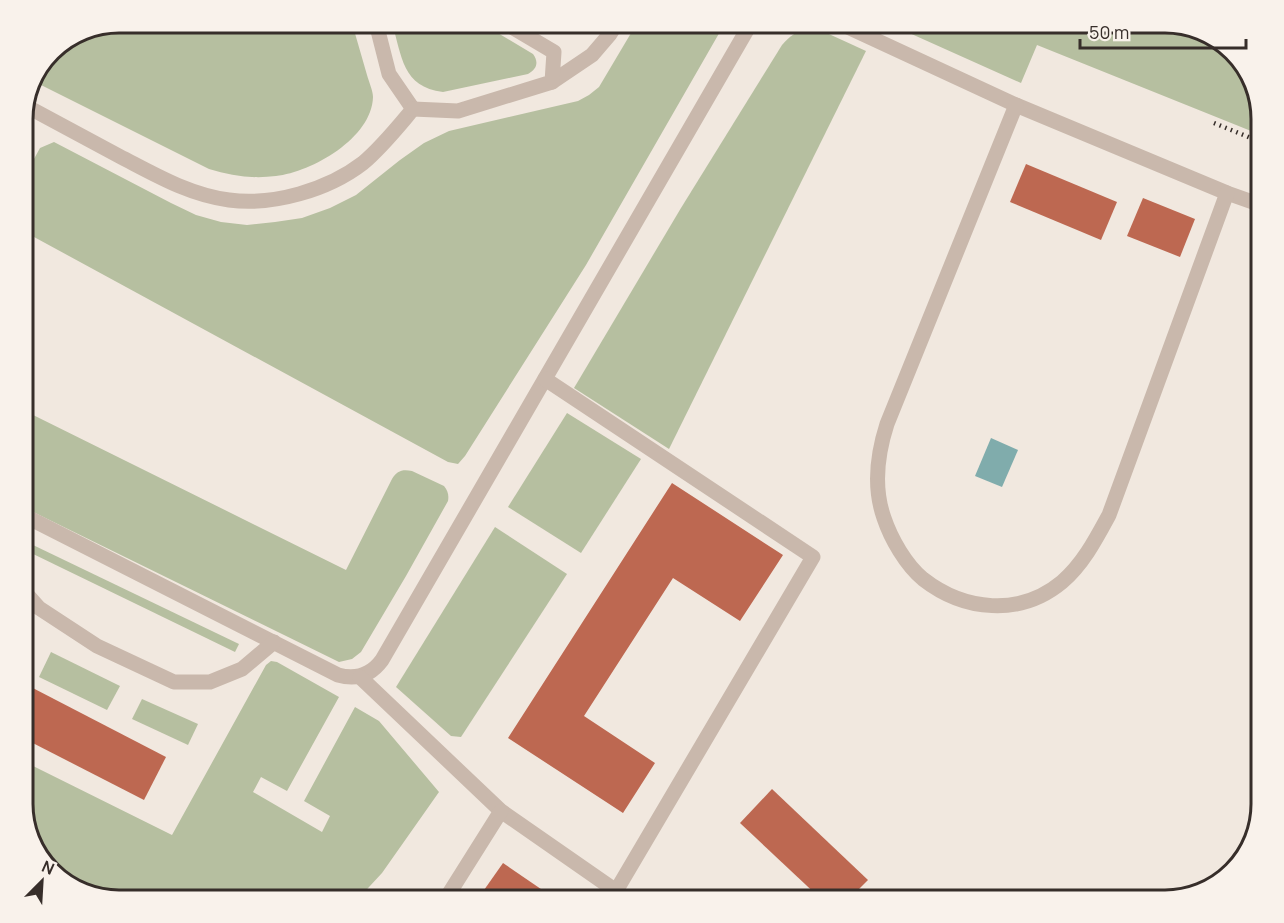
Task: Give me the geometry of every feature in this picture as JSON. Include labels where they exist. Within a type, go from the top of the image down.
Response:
[{"type":"lane","points":[[379,33],[388,74],[413,109]]},
{"type":"lane","points":[[523,33],[554,52],[552,82]]},
{"type":"lane","points":[[413,109],[458,111],[552,82],[592,56],[611,33]]},
{"type":"lane","points":[[33,524],[338,675],[352,678],[373,671],[382,660],[745,33]]},
{"type":"lane","points":[[862,33],[1016,105],[1251,201]]},
{"type":"lane","points":[[1016,105],[887,424],[880,446],[877,469],[883,516],[891,537],[905,558],[923,578],[946,593],[970,604],[994,607],[1018,604],[1042,596],[1079,565],[1096,541],[1108,515],[1227,193]]},
{"type":"lane","points":[[34,110],[168,182],[197,193],[229,201],[262,201],[296,196],[330,183],[362,163],[413,109]]},
{"type":"lane","points":[[545,379],[813,557],[617,890]]},
{"type":"lane","points":[[33,601],[39,608],[97,646],[174,682],[210,682],[242,669],[274,642]]},
{"type":"lane","points":[[360,677],[501,811],[615,890]]},
{"type":"lane","points":[[451,890],[501,811]]},
{"type":"green space","points":[[119,33],[355,33],[373,97],[370,112],[351,139],[338,150],[306,168],[276,176],[250,177],[209,169],[41,85],[47,71],[71,47],[102,35]]},
{"type":"green space","points":[[395,33],[498,33],[533,54],[536,65],[528,74],[443,92],[419,84],[411,77],[402,58]]},
{"type":"green space","points":[[631,33],[719,33],[586,265],[458,464],[448,462],[33,236],[33,161],[40,148],[54,142],[196,215],[221,222],[247,225],[302,218],[330,208],[356,195],[424,143],[449,131],[578,101],[599,87]]},
{"type":"green space","points":[[827,33],[866,51],[669,449],[574,388],[681,208],[782,45],[794,34]]},
{"type":"green space","points":[[909,33],[1165,33],[1193,38],[1208,44],[1226,58],[1242,81],[1250,108],[1251,131],[1037,45],[1021,83]]},
{"type":"green space","points":[[567,413],[641,459],[581,553],[508,507]]},
{"type":"green space","points":[[33,415],[346,570],[392,479],[398,472],[412,471],[444,486],[448,493],[448,501],[361,652],[352,659],[339,662],[33,512]]},
{"type":"green space","points":[[495,527],[567,574],[461,737],[451,736],[396,687]]},
{"type":"green space","points":[[33,545],[239,644],[235,652],[33,554]]},
{"type":"green space","points":[[51,652],[120,686],[107,710],[39,677]]},
{"type":"green space","points":[[271,661],[277,662],[339,697],[287,791],[261,777],[253,792],[322,832],[330,816],[304,801],[355,707],[379,721],[439,792],[382,873],[366,890],[119,890],[81,881],[72,875],[72,851],[47,851],[44,847],[33,810],[33,766],[172,835],[266,665]]},
{"type":"green space","points":[[142,699],[198,724],[188,745],[132,719]]},
{"type":"water","points":[[991,438],[1018,450],[1002,487],[975,476]]},
{"type":"building","points":[[1026,164],[1117,202],[1101,240],[1010,202]]},
{"type":"building","points":[[1143,198],[1195,219],[1180,257],[1127,236]]},
{"type":"building","points":[[672,483],[783,555],[740,621],[673,578],[584,716],[655,763],[623,813],[508,738]]},
{"type":"building","points":[[33,688],[166,757],[144,800],[33,743]]},
{"type":"building","points":[[772,789],[868,880],[858,890],[811,890],[740,823]]},
{"type":"building","points":[[503,863],[542,890],[484,890]]},
{"type":"railway","points":[[1214,123],[1251,138]]}]
